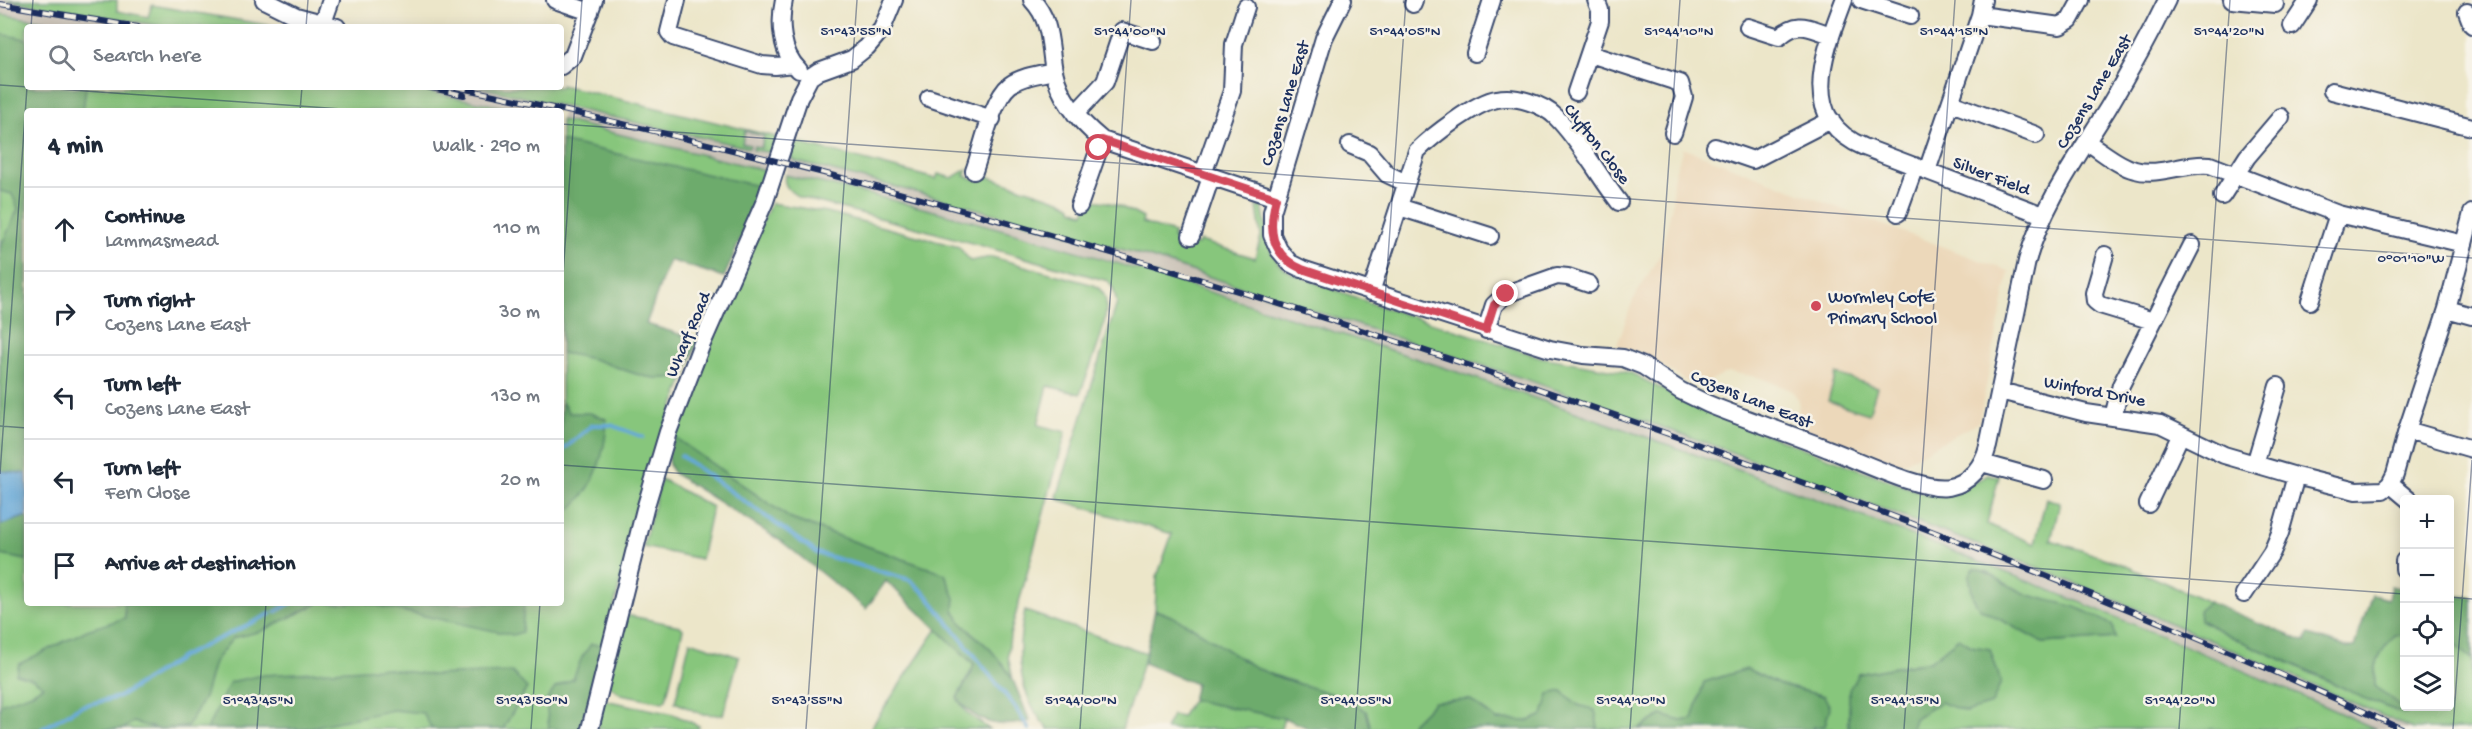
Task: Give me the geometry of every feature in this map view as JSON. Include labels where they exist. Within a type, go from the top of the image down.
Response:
[{"type":"street","points":[[264,0],[296,16],[326,24]]},
{"type":"street","points":[[330,24],[331,0]]},
{"type":"street","points":[[555,0],[592,6],[573,56],[564,64]]},
{"type":"street","points":[[677,0],[669,32],[673,37],[762,65],[793,64]]},
{"type":"street","points":[[784,0],[782,34],[793,64],[810,77],[819,71],[852,59],[867,47],[882,29],[894,0]]},
{"type":"street","points":[[1032,0],[1044,16],[1049,31],[1054,71],[1062,94],[1087,128],[1102,140],[1276,198]]},
{"type":"street","name":"Cozens Lane East","points":[[1344,0],[1324,38],[1276,198],[1271,223],[1272,234],[1278,250],[1290,263],[1371,292],[1550,349],[1583,355],[1623,358],[1643,366],[1681,391],[1708,404],[1926,486],[1941,488],[1956,485],[1972,475],[1982,463],[2000,391],[2027,261],[2043,214],[2109,106],[2168,0]]},
{"type":"street","points":[[1475,52],[1492,0]]},
{"type":"street","points":[[1576,92],[1600,21],[1600,10],[1596,0]]},
{"type":"street","name":"Silver Field","points":[[1844,0],[1824,54],[1821,88],[1831,120],[1841,133],[1855,143],[2043,214]]},
{"type":"street","points":[[1861,0],[1910,16]]},
{"type":"street","name":"Silver Field","points":[[1898,213],[1951,103],[1982,8],[2060,26],[2070,20],[2081,0]]},
{"type":"street","points":[[2232,0],[2275,4]]},
{"type":"street","points":[[2292,26],[2309,0]]},
{"type":"street","points":[[1191,236],[1230,98],[1233,82],[1234,44],[1246,7]]},
{"type":"street","points":[[1748,27],[1779,37],[1789,28],[1798,25],[1831,35]]},
{"type":"street","points":[[1075,114],[1105,82],[1122,31],[1153,41]]},
{"type":"street","points":[[1590,54],[1680,83],[1684,88],[1684,97],[1673,133]]},
{"type":"street","points":[[974,171],[1000,97],[1010,86],[1023,78],[1054,71]]},
{"type":"street","name":"Wharf Road","points":[[590,729],[645,509],[668,432],[701,346],[765,201],[799,98],[810,77]]},
{"type":"street","points":[[2332,90],[2472,127]]},
{"type":"street","points":[[929,98],[992,119]]},
{"type":"street","name":"Clyfton Close","points":[[1371,292],[1416,151],[1429,139],[1483,103],[1497,98],[1512,99],[1544,108],[1556,117],[1619,202]]},
{"type":"street","points":[[1951,103],[2036,135]]},
{"type":"street","points":[[2222,196],[2247,157],[2281,117]]},
{"type":"street","points":[[1715,147],[1753,160],[1831,120]]},
{"type":"street","points":[[1079,206],[1102,140]]},
{"type":"street","points":[[2087,142],[2135,171],[2148,172],[2203,164],[2338,214],[2464,244]]},
{"type":"street","points":[[1350,146],[1369,153],[1387,174],[1406,183]]},
{"type":"street","points":[[1399,207],[1490,236]]},
{"type":"street","points":[[2403,495],[2390,484],[2447,309],[2472,213]]},
{"type":"street","points":[[2310,301],[2338,214]]},
{"type":"street","points":[[2113,417],[2121,385],[2192,245]]},
{"type":"street","points":[[2105,255],[2094,293],[2094,301],[2100,305],[2153,321]]},
{"type":"street","points":[[1486,330],[1494,305],[1506,294],[1557,276],[1589,284]]},
{"type":"street","points":[[2447,309],[2472,316]]},
{"type":"street","points":[[2255,464],[2278,386]]},
{"type":"street","name":"Winford Drive","points":[[2000,391],[2086,413],[2150,421],[2224,455],[2356,491],[2378,491],[2390,484]]},
{"type":"street","points":[[2407,430],[2472,449]]},
{"type":"street","points":[[2148,504],[2181,434]]},
{"type":"street","points":[[1982,463],[2044,480]]},
{"type":"street","points":[[2244,594],[2272,552],[2280,533],[2296,476]]},
{"type":"shaded area","points":[[0,0],[5,0],[149,24],[60,24],[0,14]]},
{"type":"shaded area","points":[[420,90],[492,90],[749,148],[742,143],[745,131],[765,136],[761,148],[773,153],[768,171],[564,121],[564,108],[507,108]]},
{"type":"shaded area","name":"Wormley CofE Primary School","points":[[1683,148],[2009,271],[1979,422],[1901,464],[1802,428],[1798,416],[1799,400],[1791,390],[1758,377],[1728,372],[1711,380],[1703,387],[1682,379],[1650,357],[1617,345],[1633,300],[1661,253],[1672,206],[1673,179]]},
{"type":"shaded area","points":[[790,158],[1139,254],[1325,313],[1626,414],[2031,565],[2187,630],[2413,729],[2376,729],[2181,643],[2022,578],[1801,492],[1664,443],[1422,360],[1208,292],[1009,233],[785,175]]},
{"type":"green space","points":[[5,0],[117,0],[117,11],[148,17],[152,5],[261,24],[149,24]]},
{"type":"green space","points":[[0,14],[60,24],[24,24],[24,90],[420,90],[507,108],[24,108],[24,606],[564,606],[564,121],[768,171],[724,277],[669,260],[646,324],[698,340],[651,468],[581,729],[0,729]]},
{"type":"green space","points":[[0,34],[24,38],[24,90],[86,90],[83,108],[24,108],[24,474],[0,471],[0,248],[18,209],[12,194],[0,191]]},
{"type":"green space","points":[[564,86],[777,137],[773,153],[753,150],[754,146],[761,148],[764,136],[745,131],[742,143],[750,145],[749,148],[492,90],[564,90]]},
{"type":"green space","points":[[564,142],[763,187],[724,277],[669,260],[646,324],[698,340],[682,375],[671,378],[650,377],[564,353]]},
{"type":"green space","points":[[799,143],[936,179],[938,174],[952,178],[967,169],[965,176],[981,181],[983,175],[1063,201],[1072,206],[1072,209],[1084,213],[1089,201],[1102,201],[1143,218],[1142,223],[1174,233],[1173,238],[1198,245],[1200,241],[1255,258],[1261,236],[1257,207],[1262,206],[1271,251],[1279,264],[1293,274],[1379,306],[1541,357],[1631,373],[1704,411],[1926,494],[1950,495],[1988,475],[1999,476],[1987,524],[2035,544],[2046,498],[2060,503],[2051,540],[2119,563],[2209,602],[2199,610],[2201,620],[2236,639],[2383,706],[2405,714],[2402,711],[2454,711],[2454,643],[2472,659],[2472,729],[2413,729],[2187,630],[2031,565],[1718,447],[1531,381],[1139,254],[794,161],[790,158],[793,146]]},
{"type":"green space","points":[[785,175],[856,191],[1068,248],[1478,379],[1867,518],[2123,620],[2376,729],[1911,729],[1913,719],[1941,702],[1966,712],[1971,646],[1959,638],[1930,661],[1858,674],[1848,723],[1849,729],[1814,729],[1824,696],[1780,685],[1747,669],[1704,682],[1693,719],[1681,721],[1661,715],[1639,729],[1598,729],[1595,710],[1578,705],[1562,691],[1543,715],[1529,721],[1497,720],[1470,700],[1434,702],[1407,729],[1371,729],[1366,711],[1354,704],[1259,669],[1196,629],[1155,610],[1157,577],[1172,534],[1060,500],[1057,497],[1117,303],[1113,288],[1108,281],[802,198],[789,189],[784,179]],"holes":[[[1987,571],[1997,580],[2045,601],[2061,603],[2115,638],[2043,643],[1979,608]]]},
{"type":"green space","points":[[771,203],[826,212],[959,247],[970,261],[992,257],[1094,285],[1104,294],[1106,314],[1104,325],[1080,394],[1048,386],[1038,425],[1066,432],[1010,635],[1008,656],[1013,680],[990,649],[961,623],[954,609],[954,598],[945,574],[791,519],[674,437],[692,379]]},
{"type":"green space","points":[[1836,374],[1877,387],[1869,414],[1828,401]]},
{"type":"green space","points":[[564,406],[569,413],[590,413],[606,419],[606,435],[596,472],[586,491],[564,515]]},
{"type":"green space","points":[[674,437],[791,519],[945,574],[955,598],[954,610],[961,623],[990,649],[1005,667],[1030,721],[999,724],[972,714],[957,698],[974,664],[886,581],[866,609],[781,541],[676,475],[668,462]]},
{"type":"green space","points":[[661,479],[712,507],[701,559],[643,547]]},
{"type":"green space","points":[[24,517],[24,559],[0,555],[0,525]]},
{"type":"green space","points":[[1974,568],[2024,593],[2094,615],[2112,625],[2115,638],[2043,643],[1979,608],[1973,598],[1969,576]]},
{"type":"green space","points":[[2391,586],[2400,588],[2400,635],[2395,635],[2385,646],[2376,664],[2375,686],[2400,706],[2400,711],[2408,712],[2405,714],[2363,698],[2318,675],[2236,639],[2200,620],[2199,610],[2209,602],[2305,642],[2308,635],[2354,647],[2372,595],[2388,599]]},
{"type":"green space","points":[[2454,596],[2472,597],[2472,659],[2454,643]]},
{"type":"green space","points":[[124,606],[313,606],[262,631],[233,638],[214,662],[204,698],[187,727],[158,729],[133,722],[123,729],[0,729],[0,704],[32,693],[43,686],[33,679],[16,674],[19,664],[87,630],[125,618]]},
{"type":"green space","points":[[378,606],[524,606],[522,632],[513,635]]},
{"type":"green space","points":[[1155,610],[1196,629],[1259,669],[1354,704],[1366,711],[1371,729],[1311,729],[1284,718],[1192,700],[1196,684],[1144,663]]},
{"type":"green space","points":[[1025,611],[1146,653],[1122,729],[1048,729],[1030,703],[1021,674],[1020,643]]},
{"type":"green space","points":[[626,615],[680,626],[683,629],[666,699],[663,702],[621,694],[608,684]]},
{"type":"green space","points":[[937,629],[974,665],[957,698],[967,713],[989,729],[870,729]]},
{"type":"green space","points":[[2396,634],[2400,634],[2400,709],[2375,686],[2378,657]]},
{"type":"green space","points":[[1959,638],[1971,646],[1990,649],[2001,682],[1992,704],[1966,712],[1940,702],[1914,719],[1911,729],[1849,729],[1849,690],[1858,674],[1930,661]]},
{"type":"green space","points":[[690,641],[739,657],[723,715],[701,714],[675,702]]},
{"type":"green space","points":[[591,644],[604,645],[581,729],[549,729],[546,701],[555,688],[573,679],[582,657]]},
{"type":"green space","points":[[382,668],[432,675],[512,672],[527,688],[503,729],[432,729],[423,713],[393,710],[302,729],[207,729],[230,682],[263,675]]},
{"type":"green space","points":[[1747,669],[1780,685],[1824,696],[1830,707],[1825,726],[1814,727],[1814,729],[1639,729],[1661,715],[1681,721],[1693,719],[1704,682]]},
{"type":"green space","points":[[1562,691],[1578,705],[1595,710],[1598,729],[1407,729],[1434,702],[1470,700],[1497,720],[1529,721],[1543,715],[1549,694]]},
{"type":"green space","points":[[604,700],[673,714],[699,726],[698,729],[597,729]]},
{"type":"green space","points":[[1192,700],[1284,718],[1281,729],[1165,729],[1172,715],[1181,717]]},
{"type":"water","points":[[0,471],[24,474],[24,517],[1,525]]},
{"type":"waterway","points":[[564,449],[592,425],[611,425],[643,437]]},
{"type":"waterway","points":[[681,456],[817,553],[910,580],[926,594],[1015,707],[1029,729]]},
{"type":"waterway","points":[[275,612],[286,606]]},
{"type":"waterway","points":[[42,729],[81,706],[119,697],[185,655],[270,614]]},
{"type":"railway","points":[[0,4],[120,24]]},
{"type":"railway","points":[[441,90],[464,95]]},
{"type":"railway","points":[[470,90],[551,108]]},
{"type":"railway","points":[[564,111],[753,155],[1047,234],[1338,322],[1482,370],[1823,490],[2018,565],[2211,644],[2402,729]]},
{"type":"place","name":"Wormley CofE Primary School","points":[[1816,306]]},
{"type":"route","points":[[1099,148],[1102,140],[1276,198],[1272,212],[1272,234],[1283,256],[1290,263],[1302,269],[1486,330],[1494,305],[1506,294]]}]
